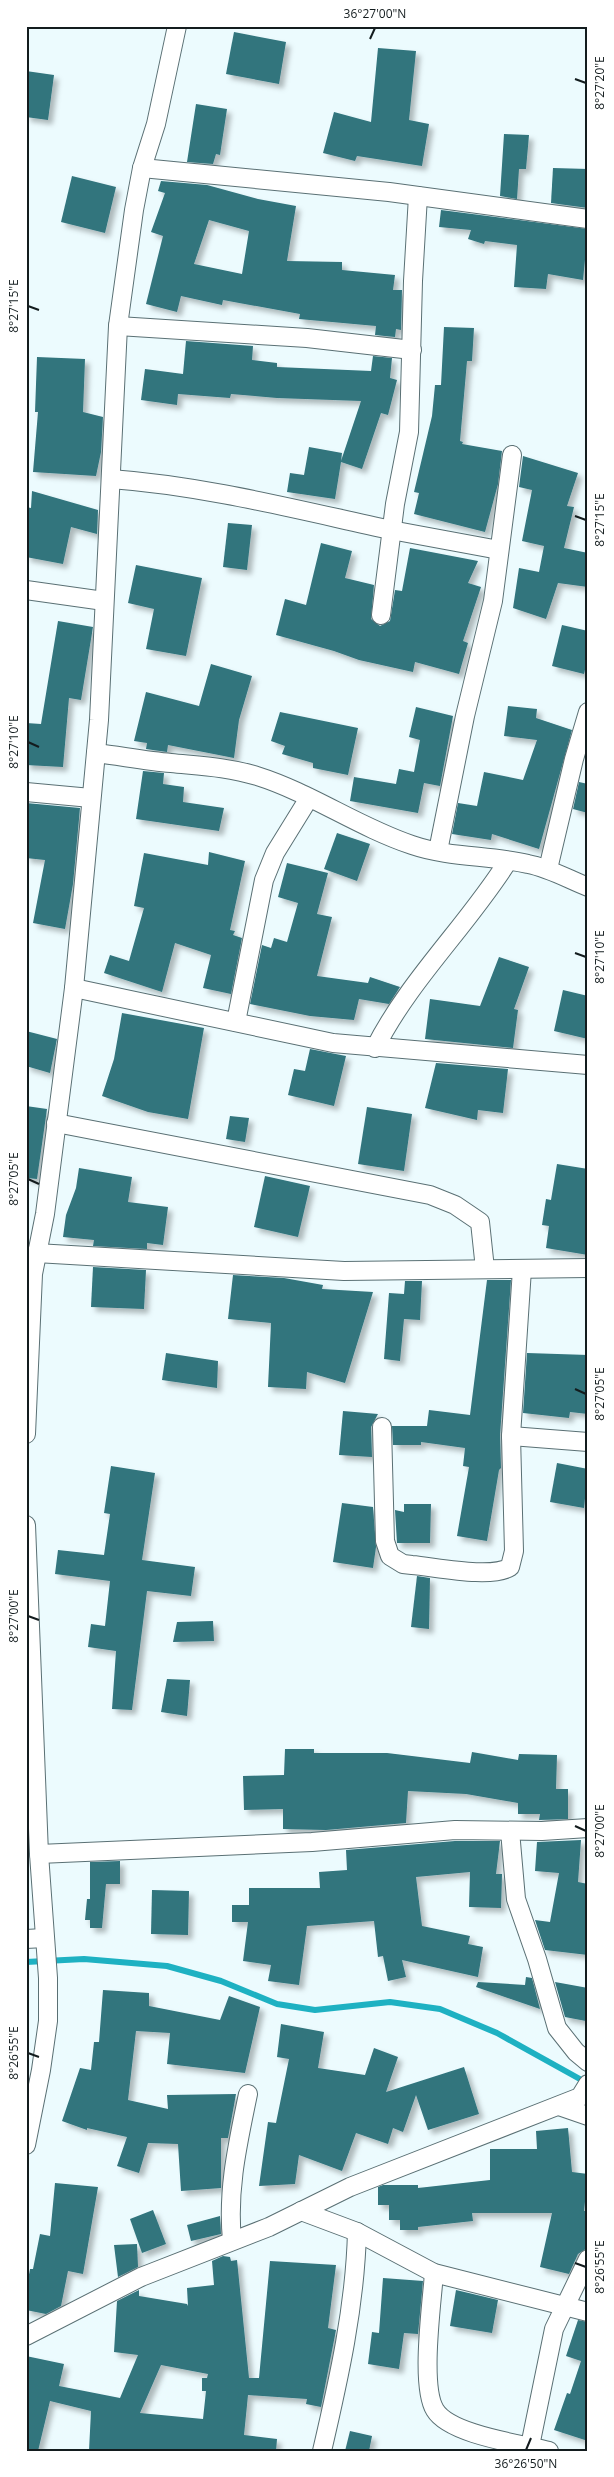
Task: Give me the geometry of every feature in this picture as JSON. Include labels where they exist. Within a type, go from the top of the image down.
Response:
[{"type":"street","points":[[26,1434],[30,1273],[45,1214],[74,988],[96,752],[118,326],[132,218],[142,168],[156,124],[177,26]]},
{"type":"street","points":[[142,168],[418,196],[588,220]]},
{"type":"street","points":[[381,614],[395,504],[409,432],[418,196]]},
{"type":"street","points":[[118,326],[307,338],[412,350]]},
{"type":"street","points":[[438,851],[465,716],[493,602],[512,455]]},
{"type":"street","points":[[111,479],[140,481],[253,500],[392,530],[499,550]]},
{"type":"street","points":[[26,590],[104,601]]},
{"type":"street","points":[[548,869],[574,759],[588,712]]},
{"type":"street","points":[[96,752],[169,763],[213,765],[236,769],[309,798],[413,846],[474,858],[508,861],[548,869],[588,887]]},
{"type":"street","points":[[26,792],[91,798]]},
{"type":"street","points":[[236,1022],[264,880],[274,853],[309,798]]},
{"type":"street","points":[[375,1048],[404,1000],[476,908],[508,861]]},
{"type":"street","points":[[74,988],[333,1043],[588,1065]]},
{"type":"street","points":[[56,1122],[430,1195],[455,1205],[480,1222],[485,1269]]},
{"type":"street","points":[[36,1253],[344,1271],[588,1268]]},
{"type":"street","points":[[382,1427],[385,1541],[390,1556],[403,1564],[480,1572],[504,1570],[510,1567],[513,1560],[511,1436],[522,1269]]},
{"type":"street","points":[[511,1436],[588,1442]]},
{"type":"street","points":[[26,1525],[38,1854],[38,1939],[47,1970],[48,2020],[41,2070],[26,2145]]},
{"type":"street","points":[[38,1854],[312,1842],[455,1830],[510,1831],[588,1828]]},
{"type":"street","points":[[510,1831],[516,1899],[537,1959],[557,2028],[576,2052],[588,2062]]},
{"type":"street","points":[[26,2336],[141,2277],[269,2227],[359,2183],[559,2106],[584,2090]]},
{"type":"street","points":[[232,2240],[229,2211],[230,2188],[248,2094]]},
{"type":"street","points":[[559,2106],[588,2116]]},
{"type":"street","points":[[301,2211],[357,2232],[434,2273],[588,2312]]},
{"type":"street","points":[[322,2451],[347,2341],[356,2272],[357,2232]]},
{"type":"street","points":[[530,2446],[554,2329],[588,2259]]},
{"type":"street","points":[[434,2273],[428,2364],[430,2393],[435,2410],[453,2425],[468,2431],[549,2451]]},
{"type":"building","points":[[234,32],[286,42],[279,84],[226,74]]},
{"type":"building","points":[[378,48],[416,51],[409,120],[429,124],[422,166],[357,156],[355,161],[323,153],[334,112],[371,122]]},
{"type":"building","points":[[26,71],[54,75],[48,120],[26,117]]},
{"type":"building","points":[[196,104],[227,109],[220,155],[216,154],[213,164],[187,162]]},
{"type":"building","points":[[504,134],[529,135],[526,169],[519,169],[517,199],[500,196]]},
{"type":"building","points":[[553,168],[588,169],[588,208],[551,203]]},
{"type":"building","points":[[72,176],[116,187],[105,233],[61,222]]},
{"type":"building","points":[[161,181],[207,185],[258,199],[296,206],[287,261],[342,262],[342,270],[395,275],[393,290],[402,290],[401,330],[396,329],[395,337],[375,335],[376,326],[299,319],[300,314],[223,300],[222,305],[181,296],[177,312],[146,304],[163,236],[151,232],[165,193],[158,191]],"holes":[[[209,220],[249,231],[242,274],[194,264]]]},
{"type":"building","points":[[441,210],[588,229],[583,280],[548,274],[546,289],[514,287],[517,245],[485,241],[484,244],[468,239],[471,230],[439,227]]},
{"type":"building","points":[[444,327],[474,328],[472,361],[467,361],[460,441],[463,442],[462,444],[502,451],[498,484],[485,532],[414,514],[419,493],[414,492],[432,416],[435,385],[441,385]]},
{"type":"building","points":[[186,341],[253,346],[252,360],[277,363],[277,367],[371,371],[373,356],[392,358],[390,378],[397,380],[388,415],[381,413],[362,469],[341,462],[335,499],[287,492],[290,473],[304,475],[309,447],[342,453],[341,461],[361,401],[277,398],[231,394],[230,398],[178,394],[177,405],[141,400],[145,369],[183,374]]},
{"type":"building","points":[[37,357],[85,359],[83,412],[103,417],[101,452],[96,476],[33,472],[38,412],[35,412]]},
{"type":"building","points":[[523,456],[578,473],[567,506],[574,507],[564,548],[588,553],[588,587],[558,583],[546,619],[513,608],[519,568],[539,572],[544,546],[522,541],[532,490],[519,487]]},
{"type":"building","points":[[32,491],[98,510],[97,534],[71,527],[63,564],[26,557],[26,507],[31,508]]},
{"type":"building","points":[[228,523],[252,525],[247,570],[223,567]]},
{"type":"building","points":[[321,543],[352,551],[345,578],[374,585],[371,619],[380,626],[390,621],[395,590],[402,591],[410,548],[478,561],[468,583],[481,587],[463,641],[468,643],[459,674],[415,662],[413,672],[359,660],[276,635],[285,599],[306,605]]},
{"type":"building","points":[[136,565],[202,578],[186,656],[146,649],[154,609],[128,603]]},
{"type":"building","points":[[58,621],[93,627],[81,700],[69,698],[63,767],[26,765],[26,723],[41,724]]},
{"type":"building","points":[[562,625],[588,631],[588,657],[584,674],[552,666]]},
{"type":"building","points":[[211,664],[252,676],[239,720],[234,758],[168,745],[167,752],[146,749],[147,743],[134,741],[146,692],[199,706]]},
{"type":"building","points":[[508,706],[537,709],[536,718],[572,730],[539,849],[492,834],[491,840],[452,834],[458,803],[477,806],[484,772],[523,780],[537,740],[504,736]]},
{"type":"building","points":[[416,707],[453,716],[440,786],[424,783],[418,813],[350,801],[354,777],[396,784],[399,769],[414,772],[420,740],[409,737]]},
{"type":"building","points":[[280,712],[358,728],[348,775],[313,768],[313,763],[282,754],[285,746],[271,741]]},
{"type":"building","points":[[143,771],[164,773],[163,784],[184,787],[183,802],[224,808],[219,831],[136,819]]},
{"type":"building","points":[[579,782],[588,784],[588,813],[573,809]]},
{"type":"building","points":[[26,803],[80,808],[73,884],[65,929],[33,923],[45,860],[26,858]]},
{"type":"building","points":[[337,833],[370,844],[357,881],[324,869]]},
{"type":"building","points":[[209,852],[245,861],[230,930],[235,931],[233,935],[242,938],[231,994],[203,988],[211,955],[175,943],[162,992],[104,973],[110,955],[129,961],[144,908],[134,906],[144,853],[208,865]]},
{"type":"building","points":[[287,863],[328,873],[317,914],[332,917],[317,976],[368,983],[370,977],[400,987],[389,1004],[359,999],[354,1020],[310,1016],[250,1004],[262,945],[271,948],[274,938],[287,942],[298,903],[278,897]]},
{"type":"building","points":[[499,957],[529,967],[514,1009],[518,1010],[513,1048],[425,1039],[430,999],[480,1006]]},
{"type":"building","points":[[563,990],[588,996],[588,1039],[554,1031]]},
{"type":"building","points":[[122,1013],[204,1028],[188,1119],[148,1112],[102,1096],[114,1059]]},
{"type":"building","points":[[26,1031],[57,1039],[50,1073],[26,1066]]},
{"type":"building","points":[[310,1049],[346,1056],[334,1106],[288,1095],[294,1069],[305,1071]]},
{"type":"building","points":[[436,1063],[508,1069],[503,1113],[478,1110],[477,1120],[425,1108]]},
{"type":"building","points":[[26,1106],[47,1109],[37,1179],[26,1178]]},
{"type":"building","points":[[367,1107],[412,1114],[404,1171],[358,1164]]},
{"type":"building","points":[[230,1116],[249,1118],[245,1142],[226,1139]]},
{"type":"building","points":[[557,1164],[588,1169],[588,1255],[546,1248],[549,1226],[542,1225],[546,1199],[551,1200]]},
{"type":"building","points":[[79,1168],[132,1177],[128,1202],[168,1207],[163,1245],[147,1243],[147,1249],[93,1246],[94,1240],[63,1237],[66,1215],[76,1188]]},
{"type":"building","points":[[265,1176],[310,1186],[298,1237],[254,1227]]},
{"type":"building","points":[[93,1267],[146,1270],[144,1309],[91,1307]]},
{"type":"building","points":[[233,1275],[284,1278],[323,1285],[322,1289],[373,1292],[345,1383],[307,1372],[306,1389],[268,1387],[271,1323],[228,1319]]},
{"type":"building","points":[[487,1280],[511,1280],[500,1435],[501,1468],[499,1470],[487,1541],[457,1536],[469,1467],[463,1466],[465,1448],[421,1442],[421,1445],[393,1445],[392,1426],[427,1426],[429,1410],[470,1415]]},
{"type":"building","points":[[405,1281],[422,1281],[420,1320],[404,1319],[400,1361],[384,1359],[389,1293],[404,1294]]},
{"type":"building","points":[[166,1353],[218,1361],[217,1388],[162,1380]]},
{"type":"building","points":[[527,1353],[588,1355],[588,1414],[570,1412],[569,1418],[523,1413]]},
{"type":"building","points":[[343,1411],[378,1414],[371,1427],[372,1457],[339,1455]]},
{"type":"building","points":[[557,1463],[588,1469],[584,1508],[550,1502]]},
{"type":"building","points":[[111,1466],[155,1473],[142,1560],[195,1567],[191,1596],[147,1591],[132,1710],[112,1709],[116,1651],[88,1647],[91,1624],[105,1626],[110,1581],[55,1574],[58,1550],[104,1555],[110,1514],[104,1513]]},
{"type":"building","points":[[342,1503],[373,1507],[376,1547],[373,1568],[333,1562]]},
{"type":"building","points":[[404,1504],[431,1504],[430,1543],[397,1543],[395,1510],[404,1512]]},
{"type":"building","points":[[417,1576],[430,1578],[429,1629],[411,1627]]},
{"type":"building","points":[[213,1621],[214,1641],[173,1642],[177,1622]]},
{"type":"building","points":[[167,1679],[190,1680],[187,1716],[161,1712]]},
{"type":"building","points":[[285,1749],[314,1749],[314,1753],[387,1753],[470,1763],[472,1752],[518,1760],[519,1754],[557,1755],[556,1789],[568,1789],[568,1819],[539,1820],[540,1814],[518,1814],[518,1803],[466,1794],[408,1791],[406,1823],[326,1830],[283,1829],[283,1809],[244,1810],[243,1776],[284,1775]]},
{"type":"building","points":[[581,1840],[578,1882],[588,1884],[588,1955],[545,1950],[535,1920],[550,1922],[559,1873],[535,1871],[537,1842]]},
{"type":"building","points":[[455,1841],[500,1841],[496,1874],[502,1874],[501,1908],[469,1907],[470,1872],[416,1877],[422,1926],[470,1936],[468,1944],[483,1947],[478,1977],[402,1960],[406,1977],[388,1981],[383,1956],[378,1957],[374,1921],[307,1926],[299,1985],[268,1981],[271,1965],[243,1961],[248,1922],[232,1922],[232,1905],[249,1905],[249,1888],[320,1888],[319,1872],[347,1870],[346,1850]]},
{"type":"building","points":[[120,1861],[120,1884],[106,1884],[102,1928],[90,1928],[90,1920],[85,1920],[87,1899],[90,1899],[90,1862]]},
{"type":"building","points":[[152,1890],[189,1891],[188,1935],[151,1934]]},
{"type":"building","points":[[526,1977],[532,1978],[540,2009],[476,1987],[478,1982],[525,1985]]},
{"type":"building","points":[[555,1982],[588,1988],[586,2021],[565,2017]]},
{"type":"building","points":[[103,1990],[149,1993],[149,2006],[220,2020],[229,1996],[260,2007],[245,2073],[167,2064],[170,2033],[136,2031],[128,2100],[168,2109],[167,2095],[236,2094],[228,2138],[221,2138],[221,2188],[181,2191],[178,2144],[148,2143],[139,2173],[117,2166],[127,2137],[87,2128],[87,2130],[62,2121],[80,2068],[91,2070],[94,2042],[99,2042]]},
{"type":"building","points":[[281,2024],[324,2032],[318,2068],[365,2075],[374,2048],[398,2057],[386,2092],[464,2067],[479,2114],[428,2130],[416,2095],[403,2132],[393,2128],[388,2144],[356,2133],[342,2171],[299,2155],[295,2184],[259,2186],[268,2122],[276,2123],[289,2059],[277,2057]]},
{"type":"building","points":[[568,2128],[572,2172],[588,2174],[584,2211],[588,2211],[588,2245],[587,2248],[578,2254],[569,2274],[540,2267],[552,2213],[472,2213],[473,2221],[418,2227],[418,2230],[400,2230],[400,2220],[389,2220],[389,2205],[378,2205],[378,2187],[383,2185],[418,2185],[418,2188],[490,2180],[490,2149],[537,2149],[536,2131]]},
{"type":"building","points":[[55,2183],[98,2187],[83,2274],[68,2271],[61,2306],[46,2314],[26,2310],[26,2291],[30,2269],[33,2269],[40,2234],[50,2236]]},
{"type":"building","points":[[153,2210],[166,2244],[142,2253],[130,2219]]},
{"type":"building","points":[[220,2216],[221,2234],[191,2241],[187,2225]]},
{"type":"building","points":[[137,2244],[138,2267],[118,2277],[114,2245]]},
{"type":"building","points":[[223,2256],[230,2257],[231,2261],[237,2260],[249,2378],[259,2378],[270,2261],[336,2265],[328,2328],[336,2330],[321,2407],[306,2404],[307,2399],[248,2395],[244,2435],[277,2439],[276,2451],[89,2451],[91,2411],[50,2401],[38,2451],[26,2451],[26,2356],[64,2364],[59,2386],[120,2398],[138,2355],[114,2352],[117,2301],[139,2290],[139,2296],[187,2304],[188,2306],[187,2288],[214,2285],[212,2261]],"holes":[[[161,2365],[208,2374],[207,2378],[202,2378],[202,2391],[206,2391],[203,2419],[140,2413]]]},
{"type":"building","points":[[383,2278],[423,2281],[418,2334],[404,2333],[399,2369],[368,2364],[372,2332],[379,2333]]},
{"type":"building","points":[[456,2290],[498,2300],[492,2333],[450,2326]]},
{"type":"building","points":[[578,2320],[588,2322],[588,2441],[554,2430],[567,2393],[570,2394],[581,2361],[566,2356]]},
{"type":"building","points":[[350,2431],[372,2436],[369,2451],[345,2451]]},
{"type":"waterway","points":[[26,1962],[84,1959],[167,1966],[221,1981],[277,2004],[315,2010],[390,2002],[440,2009],[497,2033],[587,2083]]}]
